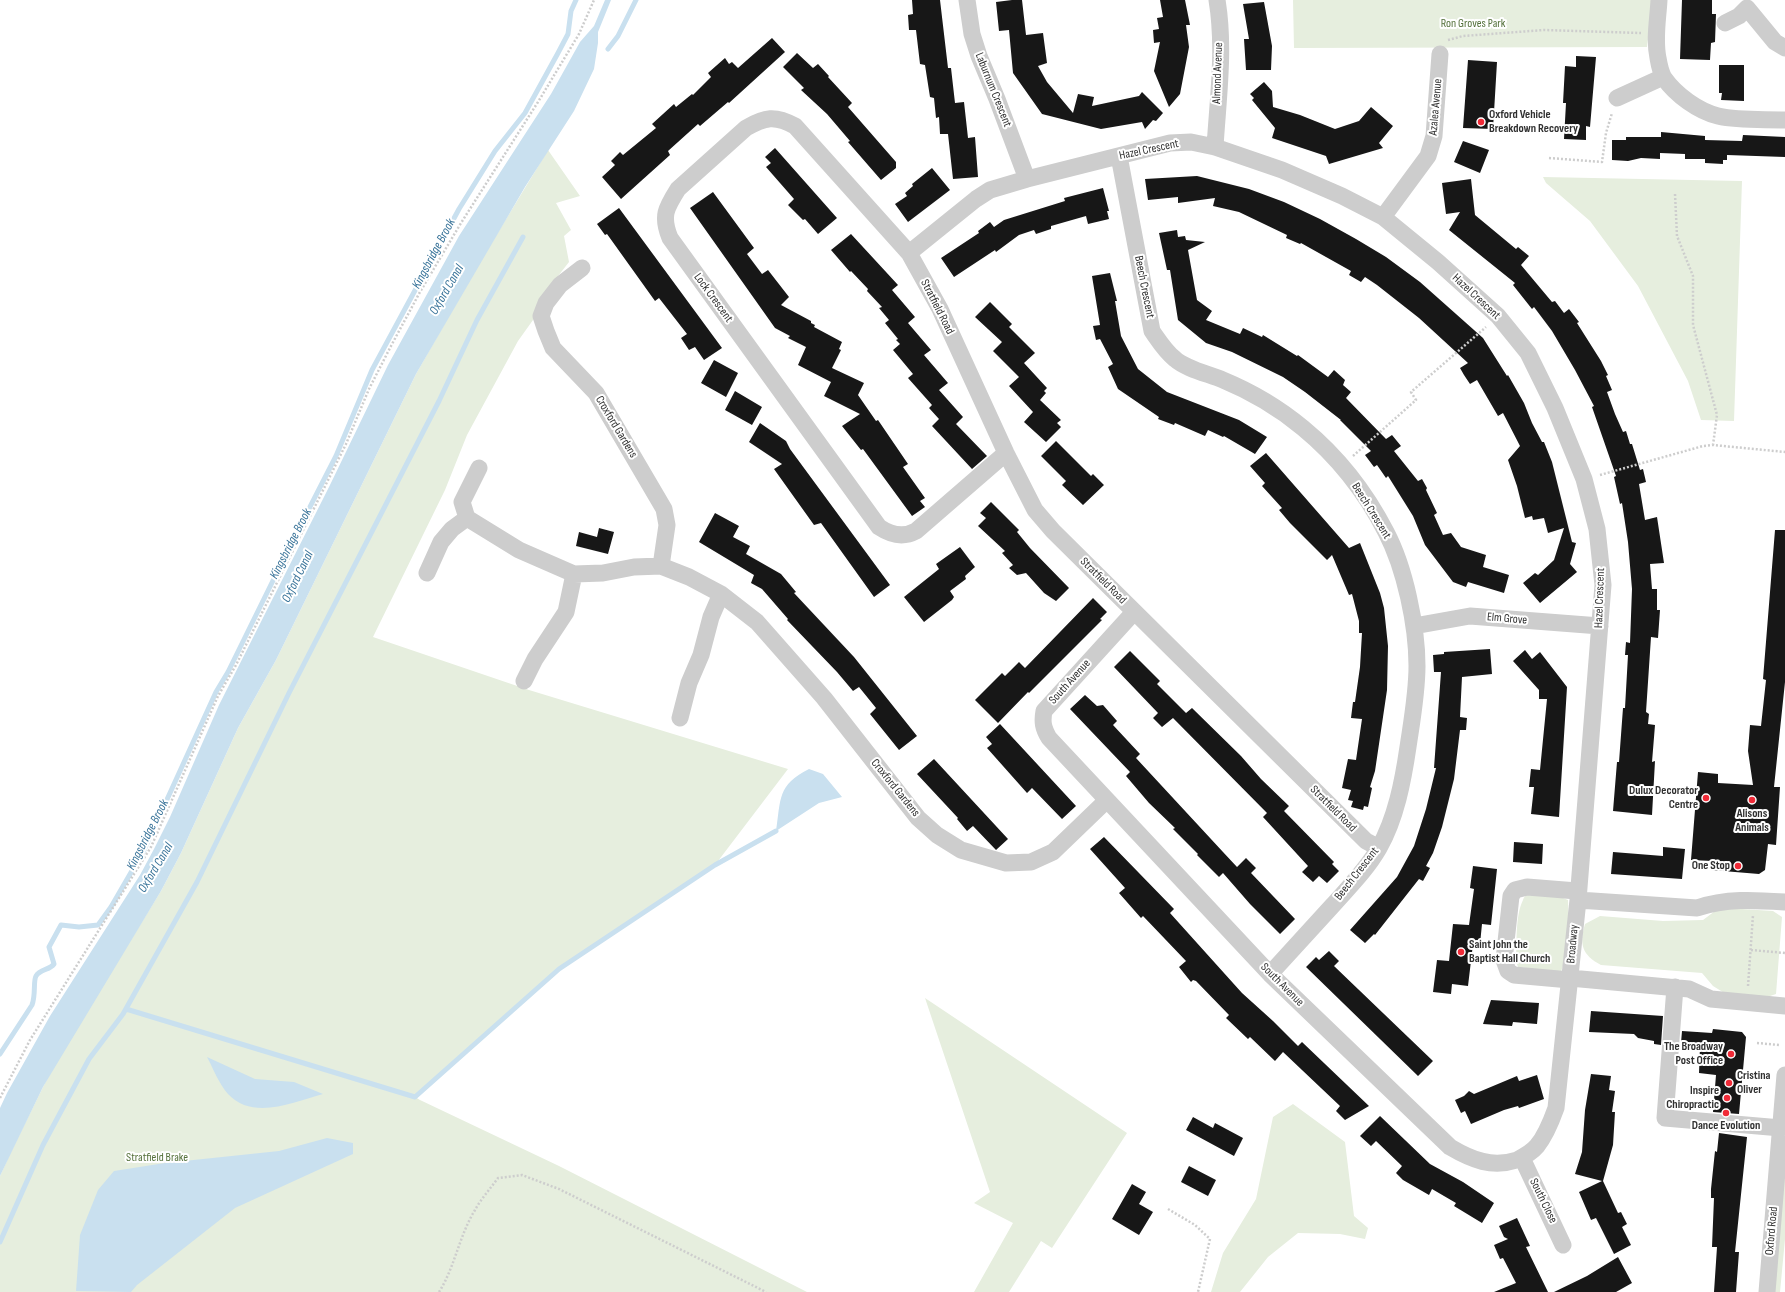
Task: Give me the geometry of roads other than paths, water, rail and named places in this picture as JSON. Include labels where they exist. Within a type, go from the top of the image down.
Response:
[{"type":"street","name":"Laburnum Crescent","points":[[967,0],[972,34],[979,56],[997,98],[1027,179]]},
{"type":"street","name":"Almond Avenue","points":[[1215,147],[1220,56],[1220,17],[1217,0]]},
{"type":"street","points":[[1660,0],[1656,34],[1657,57],[1663,77],[1680,95],[1700,109],[1718,116],[1747,119],[1785,120]]},
{"type":"street","points":[[1725,23],[1739,16],[1747,8],[1775,42],[1785,48]]},
{"type":"street","name":"Azalea Avenue","points":[[1383,217],[1428,156],[1432,146],[1440,54]]},
{"type":"street","points":[[1617,98],[1663,77]]},
{"type":"street","name":"Lock Crescent","points":[[909,253],[795,126],[781,119],[771,118],[746,128],[678,189],[670,201],[664,217],[670,238],[878,527],[890,534],[910,534],[916,531],[1006,453]]},
{"type":"street","name":"Hazel Crescent","points":[[909,253],[976,199],[990,190],[1027,179],[1170,143],[1191,142],[1215,147],[1282,170],[1342,196],[1383,217],[1438,262],[1498,316],[1528,354],[1555,408],[1584,479],[1597,528],[1603,585],[1578,895]]},
{"type":"street","name":"Beech Crescent","points":[[1120,156],[1152,331],[1163,347],[1176,360],[1259,397],[1284,413],[1309,433],[1342,467],[1362,494],[1386,532],[1401,572],[1414,626],[1417,666],[1405,768],[1396,807],[1379,848],[1352,883],[1270,974]]},
{"type":"street","name":"Stratfield Road","points":[[909,253],[940,309],[1006,453],[1035,510],[1053,532],[1366,841],[1379,848]]},
{"type":"street","name":"Croxford Gardens","points":[[582,268],[560,285],[546,303],[541,316],[553,348],[596,393],[664,509],[667,525],[661,566]]},
{"type":"street","points":[[427,573],[441,542],[452,530],[467,518],[462,502],[479,468]]},
{"type":"street","name":"Croxford Gardens","points":[[467,518],[519,550],[574,574],[603,573],[634,567],[661,566],[689,577],[721,594],[756,622],[824,698],[918,818],[937,835],[961,850],[1006,863],[1031,862],[1053,852],[1107,800]]},
{"type":"street","points":[[524,681],[535,659],[566,612],[574,574]]},
{"type":"street","points":[[680,718],[689,683],[701,655],[711,617],[721,594]]},
{"type":"street","name":"South Avenue","points":[[1134,612],[1044,711],[1042,720],[1044,730],[1049,738],[1270,974],[1450,1147],[1464,1156],[1490,1164],[1505,1163],[1522,1158],[1536,1148],[1548,1129],[1556,1108],[1570,979]]},
{"type":"street","name":"Elm Grove","points":[[1414,626],[1470,616],[1600,626]]},
{"type":"street","name":"Broadway","points":[[1785,902],[1754,900],[1723,901],[1697,908],[1578,895],[1527,887],[1515,890],[1511,896],[1504,960],[1508,972],[1514,975],[1689,989],[1711,999],[1785,1006]]},
{"type":"street","name":"Broadway","points":[[1570,979],[1578,895]]},
{"type":"street","points":[[1675,988],[1665,1118],[1781,1128]]},
{"type":"street","name":"Oxford Road","points":[[1767,1292],[1785,1075]]},
{"type":"street","name":"South Close","points":[[1522,1158],[1564,1245]]},
{"type":"water","name":"Oxford Canal","points":[[605,0],[611,0],[598,32],[594,69],[574,111],[525,187],[416,374],[276,660],[238,728],[181,853],[161,891],[43,1087],[0,1176],[0,1108],[7,1093],[50,1016],[140,875],[154,849],[170,817],[219,705],[329,487],[388,365],[459,236],[551,94],[580,42],[594,26]]},
{"type":"water","points":[[809,769],[823,774],[842,797],[819,803],[776,831],[782,794],[791,781]]},
{"type":"water","points":[[207,1057],[255,1079],[294,1082],[323,1094],[287,1105],[261,1108],[249,1107],[238,1102],[228,1094],[219,1081]]},
{"type":"water","points":[[327,1138],[353,1143],[353,1154],[235,1208],[137,1285],[131,1292],[76,1291],[80,1235],[98,1190],[114,1171],[165,1163],[279,1151]]},
{"type":"waterway","name":"Kingsbridge Brook","points":[[0,1054],[32,1005],[36,976],[54,964],[49,947],[61,925],[79,927],[98,925],[111,907],[144,850],[216,692],[228,672],[336,456],[372,370],[459,209],[495,151],[525,113],[568,34],[571,11],[576,0]]},
{"type":"waterway","points":[[608,49],[618,36],[636,0]]},
{"type":"waterway","points":[[0,1242],[43,1145],[89,1059],[123,1014],[197,882],[289,693],[439,401],[477,320],[523,237]]},
{"type":"waterway","points":[[126,1009],[415,1097],[559,969],[715,865],[776,831]]},
{"type":"place","name":"Oxford Vehicle Breakdown Recovery","points":[[1481,122]]},
{"type":"place","name":"Dulux Decorator Centre","points":[[1706,798]]},
{"type":"place","name":"Alisons Animals","points":[[1752,800]]},
{"type":"place","name":"One Stop","points":[[1738,866]]},
{"type":"place","name":"Saint John the Baptist Hall Church","points":[[1461,952]]},
{"type":"place","name":"The Broadway Post Office","points":[[1731,1054]]},
{"type":"place","name":"Cristina Oliver","points":[[1729,1083]]},
{"type":"place","name":"Inspire Chiropractic","points":[[1727,1098]]},
{"type":"place","name":"Dance Evolution","points":[[1726,1113]]},
{"type":"park label","name":"Ron Groves Park","points":[[1473,24]]},
{"type":"park label","name":"Stratfield Brake","points":[[157,1158]]}]
